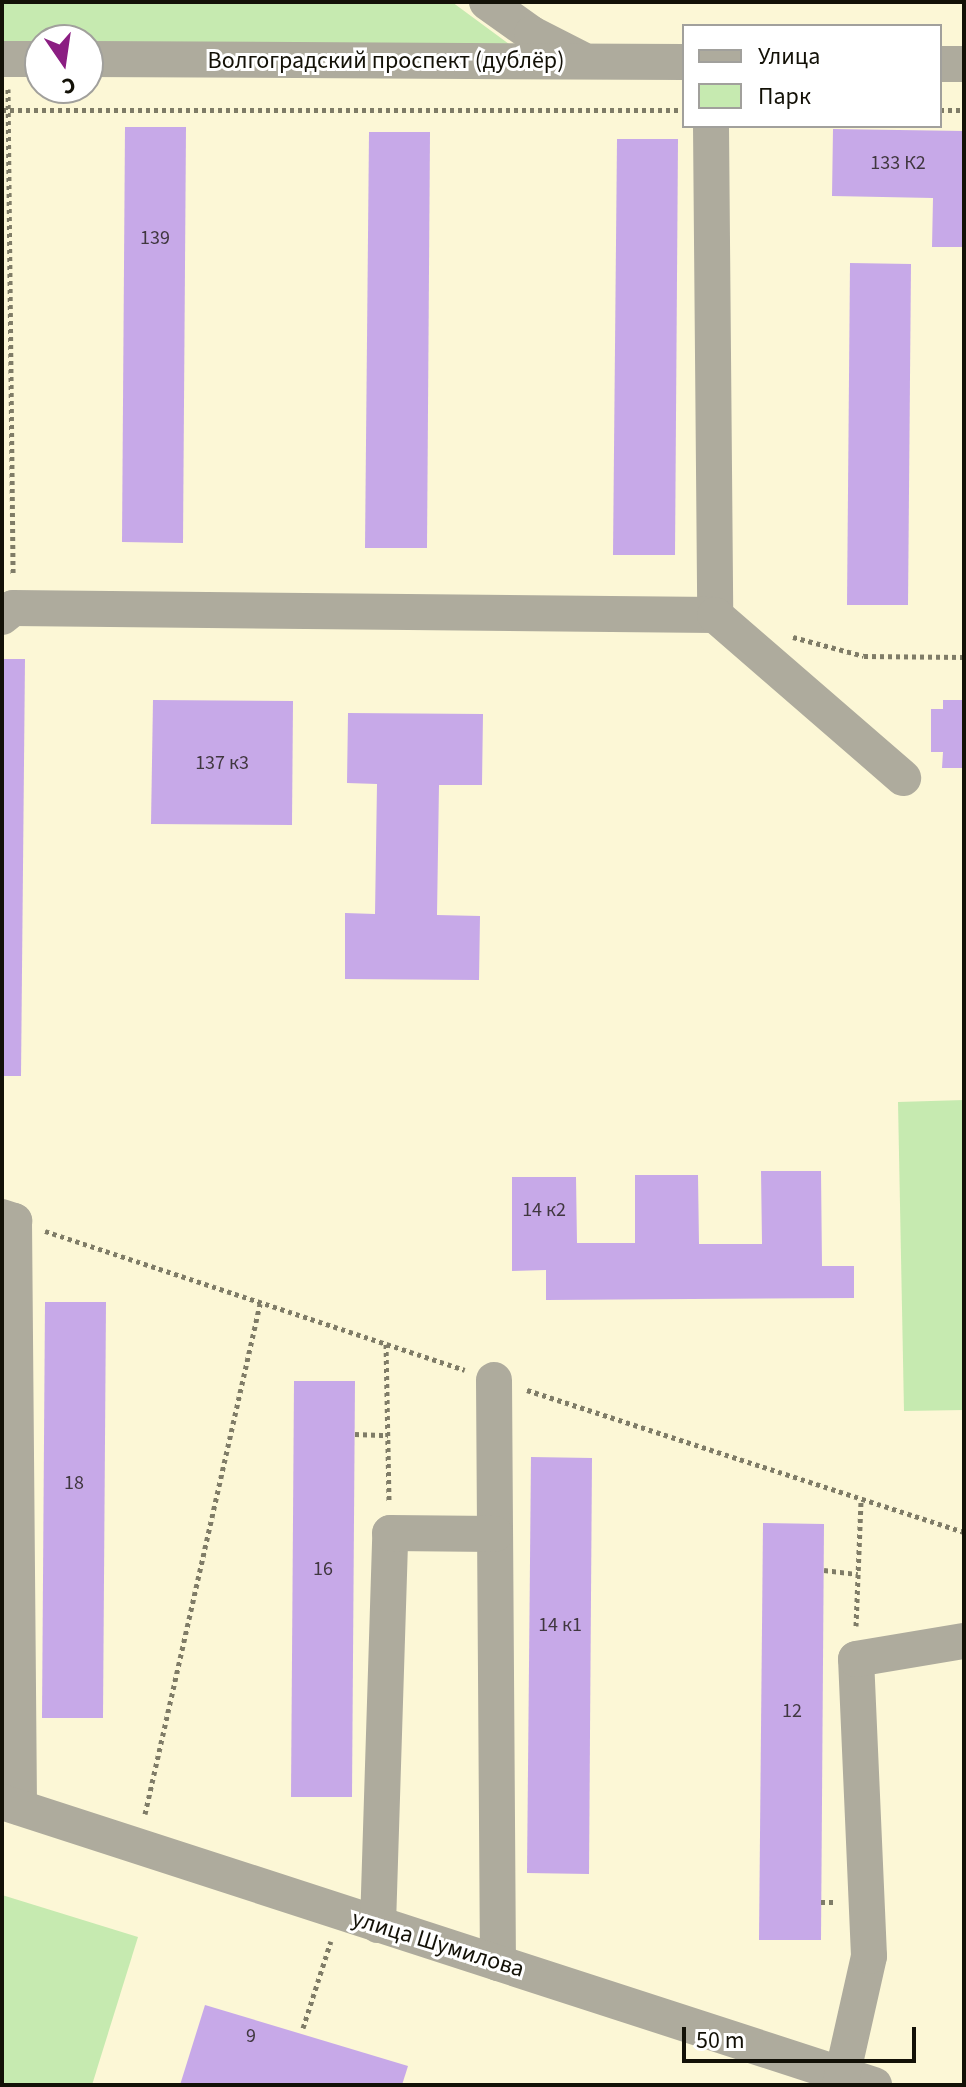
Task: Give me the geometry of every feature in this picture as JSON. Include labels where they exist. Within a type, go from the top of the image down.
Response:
[{"type":"street","points":[[487,2],[532,34],[586,62]]},
{"type":"street","name":"Волгоградский проспект (дублёр)","points":[[104,59],[682,62]]},
{"type":"street","points":[[942,64],[964,64]]},
{"type":"street","points":[[711,128],[715,615]]},
{"type":"street","points":[[8,612],[715,615],[903,778]]},
{"type":"street","points":[[2,1217],[14,1221],[11,1804]]},
{"type":"street","points":[[494,1380],[498,1963]]},
{"type":"street","points":[[378,1925],[390,1533],[495,1534]]},
{"type":"street","points":[[840,2080],[869,1956],[856,1659],[964,1641]]},
{"type":"street","name":"улица Шумилова","points":[[11,1804],[498,1963],[840,2080],[874,2085]]},
{"type":"path","points":[[8,612],[5,110],[17,59]]},
{"type":"path","points":[[5,110],[682,110]]},
{"type":"path","points":[[942,110],[964,110]]},
{"type":"path","points":[[790,636],[864,656],[964,657]]},
{"type":"path","points":[[138,1846],[260,1304]]},
{"type":"path","points":[[386,1344],[390,1533]]},
{"type":"path","points":[[355,1434],[388,1435]]},
{"type":"path","points":[[856,1659],[861,1499]]},
{"type":"path","points":[[824,1570],[858,1574]]},
{"type":"path","points":[[303,2028],[340,1913]]},
{"type":"green space","points":[[2,2],[452,2],[520,52],[104,53],[104,24],[24,24],[24,53],[2,53]]},
{"type":"green space","points":[[964,1100],[964,1410],[904,1411],[898,1102]]},
{"type":"green space","points":[[2,1895],[138,1937],[92,2085],[2,2085]]},
{"type":"building","points":[[125,127],[186,127],[183,543],[122,542]]},
{"type":"building","points":[[833,129],[964,131],[964,247],[932,247],[933,198],[832,196]]},
{"type":"building","points":[[369,132],[430,132],[427,548],[365,548]]},
{"type":"building","points":[[617,139],[678,139],[675,555],[613,555]]},
{"type":"building","points":[[850,263],[911,264],[908,605],[847,605]]},
{"type":"building","points":[[2,659],[25,659],[21,1076],[2,1076]]},
{"type":"building","points":[[153,700],[293,701],[292,825],[151,824]]},
{"type":"building","points":[[943,700],[964,700],[964,768],[942,768],[943,752],[931,752],[931,709],[943,709]]},
{"type":"building","points":[[348,713],[483,714],[482,785],[439,785],[437,915],[480,916],[479,980],[345,979],[345,913],[375,914],[377,784],[347,783]]},
{"type":"building","points":[[761,1171],[821,1171],[822,1266],[854,1266],[854,1298],[546,1300],[546,1270],[512,1271],[512,1177],[576,1177],[577,1243],[635,1243],[635,1175],[698,1175],[699,1244],[762,1244]]},
{"type":"building","points":[[45,1302],[106,1302],[103,1718],[42,1718]]},
{"type":"building","points":[[294,1381],[355,1381],[352,1797],[291,1797]]},
{"type":"building","points":[[531,1457],[592,1458],[589,1874],[527,1873]]},
{"type":"building","points":[[763,1523],[824,1524],[821,1940],[759,1940]]},
{"type":"building","points":[[205,2005],[408,2066],[402,2085],[180,2085]]}]
